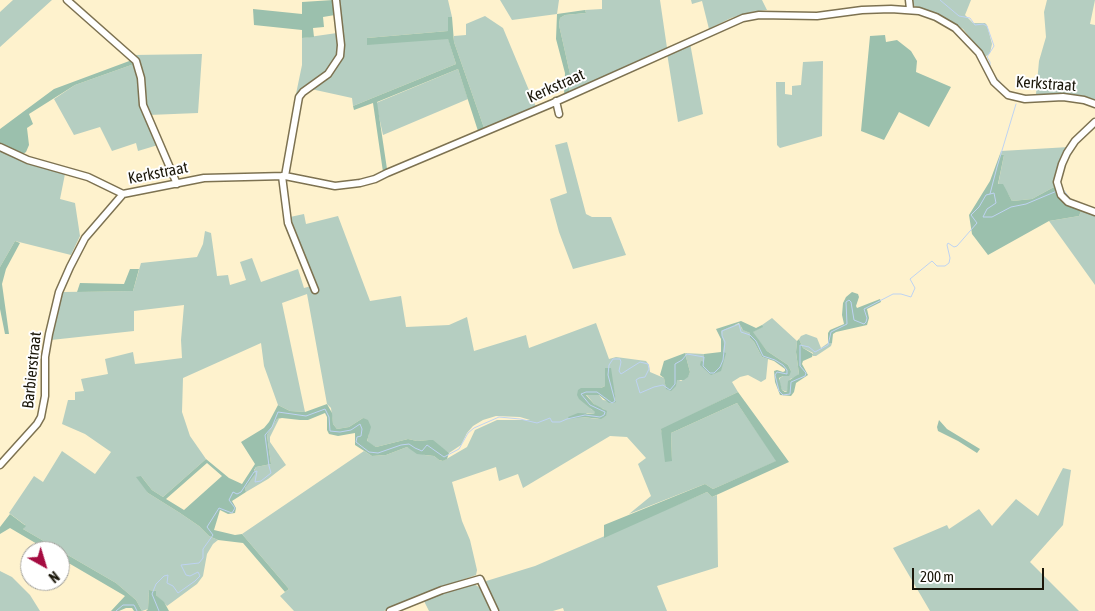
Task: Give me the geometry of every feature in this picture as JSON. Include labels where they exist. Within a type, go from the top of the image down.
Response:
[{"type":"street","points":[[67,0],[136,61],[141,78],[143,105],[176,184]]},
{"type":"street","points":[[315,290],[288,223],[284,176],[299,97],[328,74],[340,56],[341,45],[336,0]]},
{"type":"street","points":[[909,0],[910,9]]},
{"type":"street","name":"Kerkstraat","points":[[0,147],[28,160],[88,177],[123,194],[204,178],[284,176],[335,186],[360,183],[375,179],[387,172],[556,102],[743,18],[759,15],[817,16],[862,10],[910,9],[936,17],[962,34],[979,54],[994,82],[1014,98],[1063,98],[1084,100],[1095,104]]},
{"type":"street","points":[[556,102],[559,114]]},
{"type":"street","points":[[1095,122],[1075,141],[1067,153],[1057,182],[1061,195],[1068,202],[1095,212]]},
{"type":"street","name":"Barbierstraat","points":[[0,465],[37,424],[41,417],[45,396],[45,357],[49,334],[60,292],[70,267],[85,238],[123,194]]},
{"type":"street","points":[[390,611],[435,592],[480,579],[495,611]]},
{"type":"green space","points":[[13,0],[52,0],[0,47],[0,12]]},
{"type":"green space","points":[[333,0],[335,15],[323,17],[324,27],[313,28],[314,37],[302,38],[302,30],[254,25],[253,9],[302,14],[302,2]]},
{"type":"green space","points":[[338,0],[448,0],[452,17],[448,17],[448,31],[367,38],[367,44],[448,38],[456,64],[353,106],[352,98],[311,89],[329,77],[341,62],[344,52]]},
{"type":"green space","points":[[500,0],[559,0],[557,14],[512,20]]},
{"type":"green space","points":[[602,0],[660,0],[667,48],[569,93],[570,74],[559,25],[560,18],[565,15],[586,13],[585,10],[602,9]]},
{"type":"green space","points":[[691,0],[762,0],[767,10],[751,12],[731,18],[709,29],[702,1],[692,4]]},
{"type":"green space","points":[[912,0],[971,0],[965,15],[973,23],[985,23],[987,25],[992,44],[990,53],[985,57],[963,29],[943,17],[918,8],[913,5]]},
{"type":"green space","points":[[1047,0],[1095,0],[1090,24],[1095,25],[1095,101],[1082,97],[1036,94],[1039,61],[1046,37],[1044,12]]},
{"type":"green space","points":[[585,10],[586,13],[565,15],[560,18],[559,25],[570,74],[569,93],[564,95],[565,73],[556,39],[557,14]]},
{"type":"green space","points":[[485,16],[503,28],[536,107],[484,128],[454,42],[454,36],[466,35],[466,24]]},
{"type":"green space","points":[[448,17],[452,17],[454,42],[484,128],[478,131],[458,69],[377,102],[387,169],[383,172],[373,103],[354,110],[353,106],[456,64],[448,39],[367,45],[367,38],[448,31]]},
{"type":"green space","points":[[337,33],[338,55],[327,72],[296,94],[302,65],[302,38]]},
{"type":"green space","points":[[885,35],[886,42],[897,40],[911,51],[917,61],[916,72],[951,87],[929,127],[899,112],[884,140],[861,131],[870,36]]},
{"type":"green space","points":[[690,43],[703,114],[678,122],[667,53]]},
{"type":"green space","points":[[202,54],[198,113],[149,115],[145,105],[143,70],[133,55]]},
{"type":"green space","points":[[132,60],[134,64],[75,85],[29,114],[33,124],[27,128],[29,145],[23,154],[0,144],[0,129],[54,89]]},
{"type":"green space","points":[[823,61],[822,136],[780,148],[777,145],[776,82],[785,82],[785,94],[792,95],[792,86],[801,85],[803,62]]},
{"type":"green space","points":[[134,64],[139,82],[139,105],[158,145],[138,151],[136,143],[112,151],[100,127],[74,135],[54,99],[75,85]]},
{"type":"green space","points":[[458,69],[468,99],[383,135],[376,103]]},
{"type":"green space","points":[[567,142],[586,214],[592,217],[611,217],[626,255],[573,269],[559,232],[550,199],[567,193],[555,145]]},
{"type":"green space","points":[[1069,147],[1059,164],[1054,187],[1032,199],[1012,201],[1008,194],[998,185],[1004,155],[1000,154],[1001,151]]},
{"type":"green space","points":[[0,151],[37,166],[65,174],[60,199],[75,203],[80,236],[71,255],[15,241],[0,267]]},
{"type":"green space","points":[[1000,154],[1004,155],[998,184],[1003,184],[1012,201],[1032,199],[1054,187],[1063,200],[1081,211],[1079,216],[1049,221],[988,255],[972,234],[969,215],[990,181]]},
{"type":"green space","points":[[1081,211],[1095,214],[1095,285],[1049,221],[1079,216]]},
{"type":"green space","points":[[304,214],[306,224],[338,216],[370,301],[401,296],[406,327],[449,325],[467,317],[474,351],[526,335],[529,348],[596,323],[609,359],[616,357],[646,361],[650,372],[664,378],[666,388],[677,379],[681,381],[688,376],[690,372],[685,353],[704,354],[704,362],[700,365],[723,353],[721,331],[740,324],[742,329],[750,333],[750,338],[762,357],[768,359],[766,379],[761,382],[748,375],[740,377],[732,382],[738,392],[661,430],[672,461],[671,433],[737,403],[777,461],[713,489],[705,484],[629,514],[651,496],[638,464],[646,458],[627,437],[610,436],[523,488],[518,474],[499,481],[496,467],[452,482],[462,521],[470,540],[477,570],[476,575],[384,611],[294,611],[280,596],[289,589],[242,534],[364,451],[372,456],[386,455],[407,447],[443,461],[467,447],[475,430],[497,420],[530,420],[520,417],[496,416],[483,420],[473,426],[461,445],[449,453],[429,440],[417,441],[408,439],[376,447],[367,442],[369,433],[363,418],[349,427],[337,429],[333,424],[331,408],[327,404],[307,294],[282,303],[305,412],[290,411],[278,405],[264,366],[261,343],[183,378],[182,412],[190,436],[206,459],[163,497],[152,490],[141,476],[148,493],[199,526],[209,536],[218,540],[207,554],[203,576],[197,584],[167,606],[156,595],[156,591],[149,590],[148,609],[142,611],[136,600],[116,583],[70,556],[70,541],[44,541],[23,529],[25,525],[9,513],[34,476],[43,482],[62,451],[95,474],[111,452],[85,434],[62,424],[68,400],[75,400],[75,392],[84,391],[81,379],[108,374],[105,359],[133,352],[135,364],[182,358],[181,340],[184,305],[134,311],[134,331],[51,340],[63,292],[133,291],[141,263],[197,257],[203,244],[205,231],[211,233],[217,276],[228,275],[230,285],[246,280],[240,262],[252,258],[261,282],[298,269],[304,288],[315,285],[290,217]],"holes":[[[611,376],[616,402],[603,400],[599,395],[586,394],[594,404],[604,409],[606,416],[598,419],[582,417],[587,413],[594,414],[596,412],[591,409],[581,388],[601,388],[605,386],[605,380]]]},
{"type":"green space","points":[[15,241],[20,243],[6,269],[2,284],[9,334],[5,334],[0,309],[0,267]]},
{"type":"green space","points":[[130,269],[139,269],[133,291],[77,292],[80,283],[124,284]]},
{"type":"green space","points":[[852,292],[858,294],[859,297],[857,308],[880,299],[881,302],[867,309],[869,318],[867,325],[836,332],[833,334],[832,343],[828,343],[828,333],[830,330],[844,324],[842,315],[843,303]]},
{"type":"green space","points":[[772,318],[797,341],[796,352],[799,374],[790,379],[787,392],[782,390],[779,381],[780,378],[791,371],[788,365],[767,351],[752,332],[762,327]]},
{"type":"green space","points":[[741,321],[756,328],[762,325],[763,327],[753,332],[767,351],[788,365],[791,371],[789,376],[779,378],[782,390],[785,392],[787,392],[788,381],[799,374],[796,352],[797,341],[799,339],[803,348],[813,354],[812,357],[803,361],[802,364],[808,375],[796,383],[791,396],[780,395],[775,382],[774,371],[783,372],[785,369],[774,361],[762,357],[750,338],[750,333],[743,330],[739,323],[721,331],[724,344],[723,352],[726,353],[721,371],[711,375],[700,365],[701,361],[704,362],[704,354],[721,352],[721,339],[716,329]]},
{"type":"green space","points":[[806,334],[817,338],[821,348],[828,343],[832,343],[831,346],[813,356],[813,353],[803,348],[799,339]]},
{"type":"green space","points":[[685,353],[690,372],[688,377],[684,380],[677,380],[676,386],[671,391],[666,389],[664,378],[660,375],[664,361]]},
{"type":"green space","points":[[605,368],[611,368],[616,402],[609,403],[599,395],[586,395],[594,404],[607,411],[606,416],[601,419],[582,417],[569,419],[568,417],[578,413],[594,414],[595,412],[579,399],[577,395],[578,390],[581,388],[601,388],[605,386]]},
{"type":"green space","points":[[738,392],[789,462],[712,497],[707,492],[604,538],[604,525],[705,484],[713,489],[776,461],[737,403],[671,433],[672,461],[665,462],[661,429]]},
{"type":"green space","points":[[327,404],[332,413],[333,424],[337,429],[349,427],[363,418],[368,420],[371,427],[367,441],[376,447],[408,439],[417,441],[433,440],[449,453],[447,459],[443,461],[434,456],[417,454],[407,447],[386,455],[372,456],[355,445],[355,433],[338,436],[329,434],[325,413],[308,420],[277,419],[267,435],[271,464],[256,467],[254,470],[255,474],[245,488],[246,492],[232,501],[236,508],[235,513],[228,514],[220,510],[214,530],[235,535],[242,534],[289,589],[285,592],[243,543],[218,540],[209,536],[199,526],[148,493],[136,477],[141,476],[152,490],[163,497],[206,459],[229,478],[242,484],[255,464],[241,442],[264,428],[278,405],[290,411],[305,412]],"holes":[[[207,463],[222,476],[184,510],[166,499]]]},
{"type":"green space","points":[[277,419],[279,419],[270,437],[270,442],[286,465],[268,479],[246,492],[245,488],[256,467],[271,464],[267,435]]},
{"type":"green space","points":[[939,420],[947,429],[980,449],[977,453],[938,431]]},
{"type":"green space","points":[[1063,468],[1071,470],[1063,525],[1030,562],[1079,611],[930,611],[893,548],[947,525],[949,529],[979,509],[992,526],[1016,499],[1038,516]]},
{"type":"green space","points":[[707,492],[712,497],[717,495],[718,567],[657,586],[667,611],[564,611],[563,608],[553,611],[498,611],[483,582],[535,566]]},
{"type":"green space","points":[[10,514],[26,526],[23,529],[44,541],[32,541],[10,528],[0,534],[0,527]]},
{"type":"green space","points":[[70,556],[116,583],[136,600],[142,611],[126,608],[119,611],[111,611],[125,596],[70,564]]},
{"type":"green space","points":[[0,571],[12,577],[20,585],[20,591],[26,591],[30,595],[40,611],[0,611]]},
{"type":"green space","points":[[473,583],[480,588],[493,611],[429,611],[423,599]]},
{"type":"green space","points":[[149,590],[156,591],[156,595],[164,602],[169,611],[146,611],[148,609]]},
{"type":"waterway","points":[[940,0],[959,16],[970,18],[975,25],[983,24],[987,26],[994,46],[987,57],[990,62],[990,68]]},
{"type":"waterway","points":[[994,75],[1008,91]]},
{"type":"waterway","points":[[990,194],[1016,104]]},
{"type":"waterway","points":[[1063,189],[1071,200]]},
{"type":"waterway","points":[[159,611],[152,594],[156,584],[164,576],[168,575],[167,583],[173,586],[178,593],[195,581],[200,576],[198,572],[190,576],[186,575],[181,565],[199,563],[203,558],[203,549],[213,535],[207,527],[219,508],[232,513],[235,508],[229,500],[233,492],[237,494],[241,492],[254,472],[257,471],[255,482],[261,481],[271,473],[265,435],[272,427],[278,412],[306,416],[325,409],[329,417],[330,431],[351,430],[360,424],[362,429],[361,436],[357,437],[356,442],[369,452],[378,453],[409,444],[422,451],[427,445],[444,457],[459,449],[468,433],[474,428],[499,417],[537,423],[550,418],[552,422],[560,422],[585,415],[600,417],[604,415],[605,412],[590,405],[581,394],[597,392],[612,403],[615,401],[608,375],[609,365],[613,359],[620,359],[619,371],[621,374],[640,362],[648,364],[649,369],[645,377],[636,380],[640,393],[663,385],[670,390],[675,384],[675,364],[687,354],[704,357],[703,366],[710,373],[714,373],[720,367],[723,360],[725,342],[722,331],[739,324],[741,332],[750,335],[756,341],[763,356],[775,360],[787,370],[787,374],[777,372],[775,375],[779,391],[783,395],[790,394],[791,382],[805,376],[806,373],[800,366],[800,345],[809,347],[815,352],[828,345],[831,332],[847,324],[846,302],[849,300],[854,320],[864,324],[867,318],[864,309],[893,294],[911,297],[915,288],[910,279],[932,261],[937,266],[945,266],[949,263],[948,243],[954,247],[957,246],[977,223],[971,215],[979,207],[986,195],[994,193],[996,203],[987,209],[983,217],[992,217],[1011,207],[1026,204],[1057,191]]},
{"type":"waterway","points":[[116,611],[123,605],[134,605],[137,611]]}]
